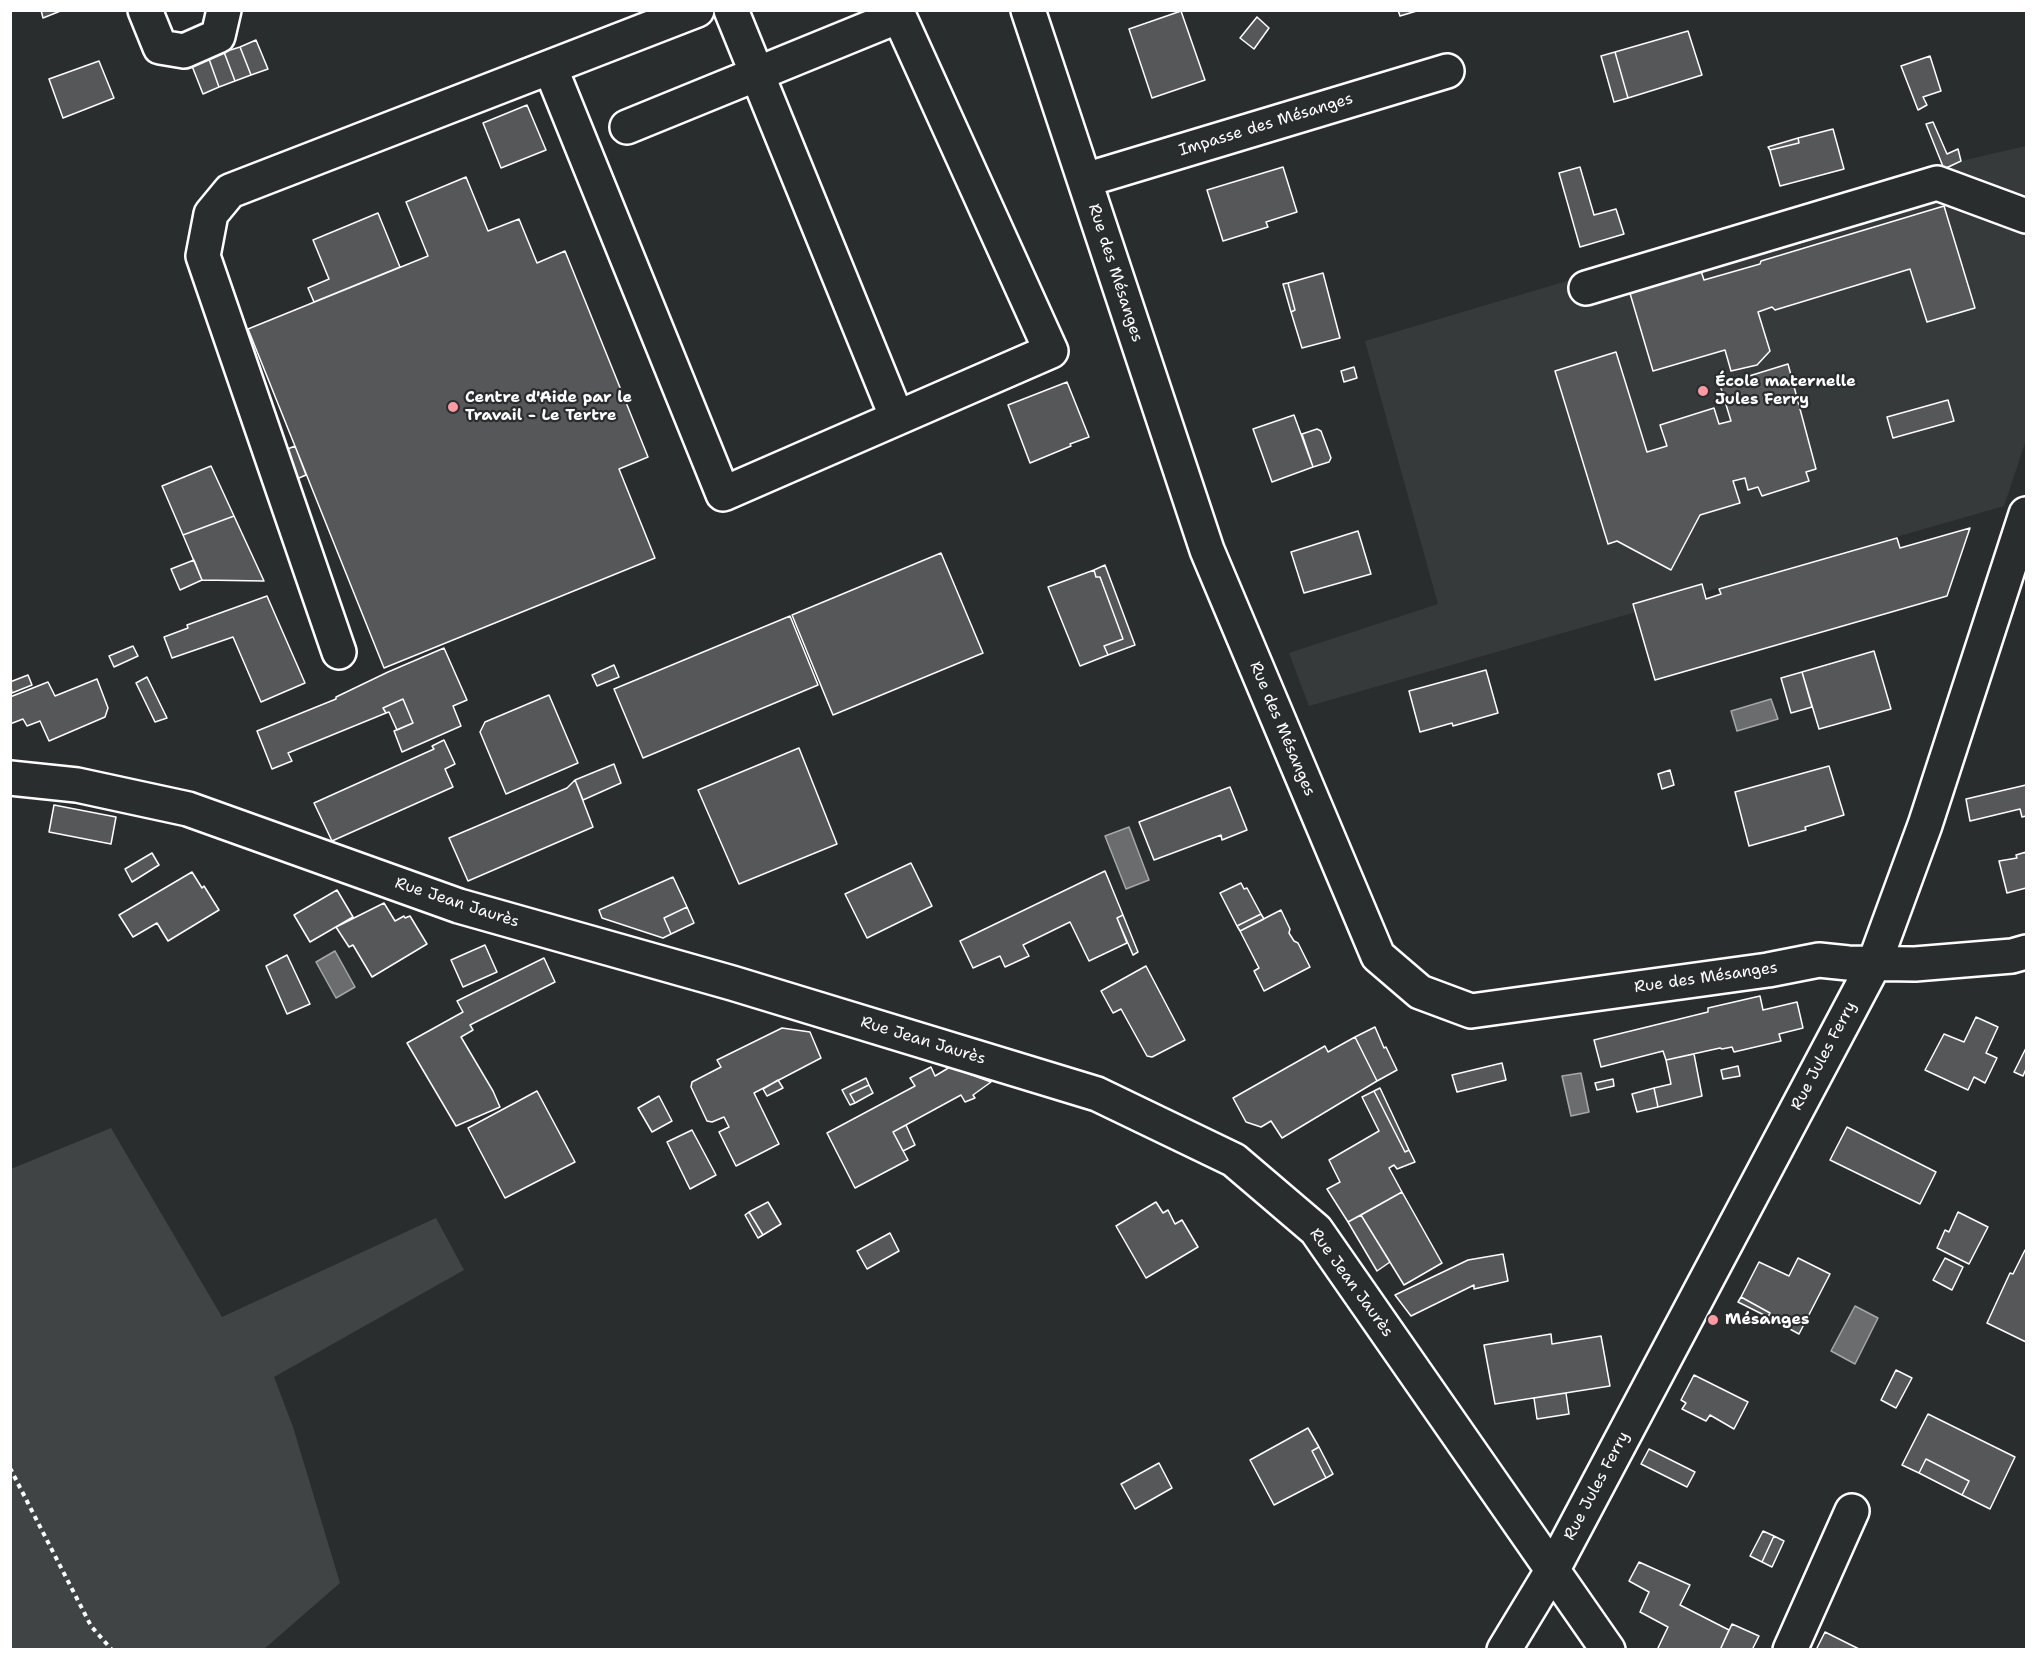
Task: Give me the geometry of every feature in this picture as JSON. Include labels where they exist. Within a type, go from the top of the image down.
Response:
[{"type":"street","points":[[145,10],[160,47],[184,51],[218,36],[224,10]]},
{"type":"street","points":[[339,652],[203,256],[211,214],[230,191],[697,10]]},
{"type":"street","points":[[731,10],[755,74],[897,418]]},
{"type":"street","name":"Rue des Mésanges","points":[[1028,10],[1207,550],[1378,956],[1420,992],[1471,1011],[1757,971],[1819,960],[1874,964],[1925,963],[2012,956],[2026,952]]},
{"type":"street","points":[[550,67],[723,494],[1051,351],[899,15],[627,127]]},
{"type":"street","name":"Impasse des Mésanges","points":[[1084,180],[1447,71]]},
{"type":"street","points":[[1586,288],[1937,183],[2026,216]]},
{"type":"street","name":"Rue Jules Ferry","points":[[1504,1650],[1553,1569],[1874,964],[1925,825],[2026,514]]},
{"type":"street","name":"Rue Jean Jaurès","points":[[10,778],[77,784],[188,809],[459,906],[732,983],[1097,1094],[1234,1161],[1316,1230],[1608,1650]]},
{"type":"street","points":[[1790,1650],[1852,1511]]},
{"type":"path","points":[[10,1468],[91,1626],[112,1650]]},
{"type":"shaded area","name":"École maternelle Jules Ferry","points":[[2026,146],[2026,440],[2004,506],[1309,706],[1289,653],[1438,604],[1365,341],[1944,169],[1961,161]]},
{"type":"shaded area","points":[[1771,699],[1778,719],[1737,731],[1731,711]]},
{"type":"shaded area","points":[[1129,827],[1149,880],[1126,889],[1105,836]]},
{"type":"shaded area","points":[[335,951],[355,987],[336,998],[316,962]]},
{"type":"shaded area","points":[[1581,1073],[1589,1112],[1571,1116],[1562,1076]]},
{"type":"shaded area","points":[[111,1128],[222,1317],[436,1218],[464,1270],[274,1377],[293,1427],[340,1583],[264,1649],[11,1649],[11,1169]]},
{"type":"shaded area","points":[[1855,1306],[1878,1318],[1855,1364],[1831,1351]]},
{"type":"building","points":[[41,10],[63,10],[43,18]]},
{"type":"building","points":[[1398,10],[1420,10],[1400,16]]},
{"type":"building","points":[[1181,11],[1205,80],[1152,98],[1129,29]]},
{"type":"building","points":[[1257,17],[1269,28],[1254,49],[1240,38]]},
{"type":"building","points":[[1688,31],[1702,75],[1628,98],[1615,52]]},
{"type":"building","points":[[256,40],[268,69],[251,75],[240,47]]},
{"type":"building","points":[[240,47],[251,75],[235,81],[224,52]]},
{"type":"building","points":[[224,52],[235,81],[219,87],[209,59]]},
{"type":"building","points":[[1615,52],[1628,98],[1614,102],[1601,56]]},
{"type":"building","points":[[1930,56],[1941,91],[1923,97],[1927,105],[1918,110],[1901,66]]},
{"type":"building","points":[[209,59],[219,87],[203,94],[192,66]]},
{"type":"building","points":[[99,61],[114,98],[63,118],[49,79]]},
{"type":"building","points":[[527,105],[546,150],[501,168],[483,123]]},
{"type":"building","points":[[1933,122],[1947,154],[1958,149],[1961,161],[1944,169],[1926,124]]},
{"type":"building","points":[[1833,129],[1844,169],[1780,186],[1770,150],[1799,143],[1798,138]]},
{"type":"building","points":[[1798,138],[1799,143],[1770,150],[1768,147]]},
{"type":"building","points":[[1283,167],[1297,212],[1266,222],[1268,227],[1223,241],[1207,190]]},
{"type":"building","points":[[1580,167],[1594,215],[1616,209],[1624,234],[1580,247],[1559,173]]},
{"type":"building","name":"Centre d'Aide par le Travail - Le Tertre","points":[[466,177],[488,231],[519,219],[537,263],[565,251],[648,457],[619,469],[655,558],[384,668],[248,329],[428,256],[406,202]]},
{"type":"building","points":[[1944,206],[1975,308],[1927,322],[1910,269],[1775,310],[1772,307],[1758,312],[1770,351],[1757,365],[1731,371],[1725,350],[1653,371],[1629,290],[1700,268],[1704,280]]},
{"type":"building","points":[[378,213],[400,267],[314,302],[308,288],[329,279],[313,240]]},
{"type":"building","points":[[1323,273],[1340,338],[1302,348],[1291,312],[1295,310],[1288,283]]},
{"type":"building","points":[[1288,283],[1295,310],[1291,312],[1283,284]]},
{"type":"building","points":[[1616,352],[1647,452],[1667,446],[1660,425],[1714,408],[1719,424],[1731,421],[1720,385],[1788,364],[1816,469],[1806,472],[1809,481],[1762,496],[1758,487],[1748,490],[1745,478],[1733,481],[1740,503],[1700,515],[1671,570],[1617,541],[1608,544],[1555,371]]},
{"type":"building","points":[[1354,367],[1357,378],[1344,382],[1341,371]]},
{"type":"building","points":[[1067,382],[1089,437],[1030,463],[1008,405]]},
{"type":"building","points":[[1948,400],[1954,421],[1893,438],[1887,417]]},
{"type":"building","points":[[1294,415],[1313,467],[1272,482],[1253,429]]},
{"type":"building","points":[[1317,429],[1321,431],[1331,458],[1329,462],[1313,467],[1302,434]]},
{"type":"building","points":[[295,446],[306,475],[292,481],[280,452]]},
{"type":"building","points":[[211,466],[234,516],[183,535],[162,486]]},
{"type":"building","points":[[234,516],[264,581],[202,580],[183,535]]},
{"type":"building","points":[[1970,528],[1947,596],[1655,680],[1633,604],[1702,584],[1706,599],[1721,594],[1719,589],[1897,538],[1900,548]]},
{"type":"building","points":[[1358,531],[1371,574],[1304,593],[1291,552]]},
{"type":"building","points":[[941,553],[983,653],[833,715],[792,615]]},
{"type":"building","points":[[194,560],[202,580],[180,590],[171,569]]},
{"type":"building","points":[[1105,565],[1135,645],[1108,655],[1104,646],[1123,639],[1100,577],[1096,577],[1094,570]]},
{"type":"building","points":[[1094,570],[1096,577],[1100,577],[1123,639],[1104,646],[1108,655],[1080,666],[1048,587]]},
{"type":"building","points":[[267,596],[305,683],[261,702],[233,637],[172,658],[164,637],[188,628],[187,625]]},
{"type":"building","points":[[790,616],[818,685],[643,758],[614,689]]},
{"type":"building","points":[[133,646],[138,656],[114,667],[109,656]]},
{"type":"building","points":[[444,648],[467,700],[453,706],[461,726],[402,752],[394,731],[413,723],[403,699],[383,708],[386,713],[288,753],[292,761],[272,769],[257,731],[336,699],[388,672]]},
{"type":"building","points":[[1874,651],[1891,709],[1819,729],[1802,672]]},
{"type":"building","points":[[614,665],[619,677],[597,686],[592,675]]},
{"type":"building","points":[[1486,670],[1498,713],[1453,726],[1452,723],[1420,732],[1409,691]]},
{"type":"building","points":[[1802,672],[1812,707],[1791,713],[1781,678]]},
{"type":"building","points":[[28,675],[32,685],[12,693],[10,682]]},
{"type":"building","points":[[147,677],[167,718],[155,722],[136,683]]},
{"type":"building","points":[[97,679],[108,708],[105,717],[49,741],[40,721],[27,726],[23,719],[10,724],[10,697],[48,682],[55,696]]},
{"type":"building","points":[[549,695],[578,763],[506,794],[480,732],[485,722]]},
{"type":"building","points":[[403,699],[413,723],[397,730],[389,712],[386,713],[383,708]]},
{"type":"building","points":[[444,740],[455,764],[445,769],[453,787],[332,841],[314,803],[434,749],[432,746]]},
{"type":"building","points":[[799,748],[837,844],[739,884],[698,790]]},
{"type":"building","points":[[614,764],[621,783],[583,800],[575,780]]},
{"type":"building","points":[[1829,766],[1844,815],[1805,827],[1806,830],[1749,846],[1735,792]]},
{"type":"building","points":[[1670,770],[1674,785],[1662,789],[1658,774]]},
{"type":"building","points":[[575,780],[593,827],[468,881],[449,838],[567,788]]},
{"type":"building","points":[[2026,785],[2026,816],[2022,817],[2020,809],[1970,821],[1966,799]]},
{"type":"building","points":[[1230,787],[1247,830],[1222,840],[1221,835],[1154,860],[1139,822]]},
{"type":"building","points":[[54,805],[116,817],[111,844],[49,832]]},
{"type":"building","points":[[2026,852],[2026,888],[2007,893],[1999,861],[2017,858],[2016,855]]},
{"type":"building","points":[[152,853],[159,865],[132,882],[125,869]]},
{"type":"building","points":[[911,863],[932,906],[867,938],[845,894]]},
{"type":"building","points":[[1105,871],[1123,915],[1117,918],[1127,943],[1089,961],[1070,922],[1023,945],[1029,956],[1005,967],[1000,956],[973,968],[960,941]]},
{"type":"building","points":[[192,872],[219,910],[168,941],[157,923],[133,937],[119,915]]},
{"type":"building","points":[[673,877],[687,907],[664,918],[671,934],[663,938],[602,918],[599,910]]},
{"type":"building","points":[[1241,883],[1244,889],[1247,888],[1261,914],[1237,926],[1220,893]]},
{"type":"building","points":[[337,890],[353,917],[310,942],[294,915]]},
{"type":"building","points":[[384,903],[395,921],[404,916],[405,918],[410,916],[427,944],[372,977],[353,945],[349,947],[336,927]]},
{"type":"building","points":[[687,907],[694,923],[671,934],[664,918]]},
{"type":"building","points":[[1281,910],[1290,929],[1289,933],[1298,943],[1310,967],[1264,991],[1254,971],[1259,968],[1240,931]]},
{"type":"building","points":[[1261,914],[1264,919],[1240,931],[1237,926]]},
{"type":"building","points":[[1123,915],[1138,952],[1133,955],[1117,918]]},
{"type":"building","points":[[485,945],[497,972],[463,987],[451,960]]},
{"type":"building","points":[[287,955],[310,1004],[287,1014],[266,966]]},
{"type":"building","points":[[544,958],[555,982],[470,1025],[473,1030],[461,1037],[500,1107],[456,1126],[407,1043],[463,1012],[457,1001]]},
{"type":"building","points":[[1146,966],[1185,1040],[1152,1057],[1147,1056],[1121,1009],[1113,1013],[1101,991]]},
{"type":"building","points":[[1760,996],[1763,1010],[1797,1002],[1803,1028],[1779,1034],[1781,1041],[1734,1052],[1732,1047],[1720,1048],[1666,1060],[1663,1051],[1601,1067],[1594,1040],[1708,1012],[1708,1008]]},
{"type":"building","points":[[1976,1017],[1998,1027],[1986,1053],[1997,1058],[1985,1083],[1974,1077],[1968,1090],[1925,1070],[1944,1034],[1964,1042]]},
{"type":"building","points":[[1375,1027],[1397,1070],[1377,1081],[1355,1037]]},
{"type":"building","points":[[782,1028],[810,1032],[821,1058],[754,1093],[779,1144],[736,1166],[719,1132],[729,1127],[724,1117],[712,1122],[707,1121],[691,1087],[692,1082],[721,1067],[717,1060]]},
{"type":"building","points":[[1355,1037],[1377,1081],[1282,1138],[1271,1121],[1261,1127],[1246,1122],[1233,1098],[1325,1046],[1328,1052]]},
{"type":"building","points":[[2026,1048],[2026,1069],[2023,1076],[2014,1072]]},
{"type":"building","points":[[1694,1054],[1702,1096],[1658,1107],[1654,1088],[1671,1084],[1666,1060]]},
{"type":"building","points":[[1502,1063],[1506,1080],[1457,1092],[1452,1075]]},
{"type":"building","points":[[1738,1066],[1740,1076],[1723,1079],[1721,1070]]},
{"type":"building","points":[[931,1067],[935,1076],[950,1067],[991,1082],[973,1095],[975,1098],[965,1102],[961,1095],[893,1132],[908,1160],[855,1188],[827,1133],[915,1086],[910,1078]]},
{"type":"building","points":[[866,1078],[869,1085],[850,1094],[855,1103],[850,1105],[842,1090]]},
{"type":"building","points":[[1613,1079],[1614,1086],[1597,1090],[1595,1083]]},
{"type":"building","points":[[778,1080],[783,1088],[767,1096],[763,1089]]},
{"type":"building","points":[[869,1085],[873,1093],[855,1103],[850,1094]]},
{"type":"building","points":[[1380,1088],[1409,1150],[1405,1152],[1374,1091]]},
{"type":"building","points":[[1654,1088],[1658,1107],[1637,1112],[1632,1094]]},
{"type":"building","points":[[537,1091],[575,1162],[505,1198],[468,1128]]},
{"type":"building","points":[[1374,1091],[1405,1152],[1409,1150],[1415,1162],[1397,1169],[1394,1165],[1389,1168],[1402,1192],[1348,1222],[1327,1189],[1340,1182],[1329,1160],[1379,1131],[1362,1097]]},
{"type":"building","points":[[659,1096],[672,1121],[652,1132],[638,1108]]},
{"type":"building","points":[[906,1125],[915,1145],[903,1151],[893,1132]]},
{"type":"building","points":[[1847,1127],[1936,1172],[1920,1204],[1830,1160]]},
{"type":"building","points":[[692,1130],[716,1175],[690,1189],[667,1142]]},
{"type":"building","points":[[1402,1192],[1442,1263],[1404,1285],[1361,1215]]},
{"type":"building","points":[[768,1202],[781,1224],[763,1235],[749,1212]]},
{"type":"building","points":[[1156,1202],[1163,1213],[1168,1210],[1175,1224],[1182,1220],[1198,1247],[1146,1278],[1116,1226]]},
{"type":"building","points":[[749,1212],[763,1235],[758,1238],[745,1215]]},
{"type":"building","points":[[1958,1212],[1988,1227],[1969,1264],[1937,1248],[1945,1230],[1949,1232]]},
{"type":"building","points":[[1361,1215],[1390,1262],[1377,1271],[1348,1222]]},
{"type":"building","points":[[890,1233],[899,1251],[867,1269],[857,1251]]},
{"type":"building","points":[[2025,1250],[2026,1342],[1987,1323],[2010,1273],[2013,1274]]},
{"type":"building","points":[[1503,1254],[1508,1281],[1474,1289],[1474,1285],[1411,1316],[1395,1295],[1468,1260]]},
{"type":"building","points":[[1798,1258],[1830,1274],[1799,1334],[1768,1317],[1770,1313],[1741,1297],[1759,1262],[1789,1276]]},
{"type":"building","points":[[1945,1258],[1963,1267],[1952,1290],[1933,1280]]},
{"type":"building","points":[[1741,1297],[1770,1313],[1768,1317],[1738,1302]]},
{"type":"building","points":[[1551,1334],[1552,1344],[1601,1336],[1610,1386],[1495,1404],[1484,1345]]},
{"type":"building","points":[[1896,1370],[1912,1378],[1896,1408],[1881,1400]]},
{"type":"building","points":[[1694,1375],[1748,1402],[1734,1429],[1710,1415],[1706,1421],[1682,1409],[1686,1403],[1681,1400]]},
{"type":"building","points":[[1566,1393],[1569,1414],[1537,1419],[1534,1398]]},
{"type":"building","points":[[1928,1414],[2015,1457],[1990,1509],[1962,1495],[1969,1481],[1926,1459],[1919,1473],[1902,1465]]},
{"type":"building","points":[[1308,1428],[1319,1447],[1312,1451],[1326,1478],[1274,1505],[1250,1460]]},
{"type":"building","points":[[1319,1447],[1333,1474],[1326,1478],[1312,1451]]},
{"type":"building","points":[[1649,1449],[1695,1472],[1687,1487],[1641,1464]]},
{"type":"building","points":[[1926,1459],[1969,1481],[1962,1495],[1919,1473]]},
{"type":"building","points":[[1159,1463],[1172,1488],[1135,1509],[1121,1484]]},
{"type":"building","points":[[1763,1531],[1774,1536],[1762,1562],[1750,1556]]},
{"type":"building","points":[[1774,1536],[1784,1541],[1772,1567],[1762,1562]]},
{"type":"building","points":[[1639,1562],[1690,1585],[1680,1605],[1729,1630],[1720,1650],[1657,1650],[1668,1627],[1640,1612],[1649,1592],[1629,1581]]},
{"type":"building","points":[[1732,1624],[1759,1636],[1752,1650],[1720,1650]]},
{"type":"building","points":[[1825,1632],[1861,1650],[1816,1650]]},
{"type":"place","name":"École maternelle Jules Ferry","points":[[1703,391]]},
{"type":"place","name":"Centre d'Aide par le Travail - Le Tertre","points":[[453,407]]},
{"type":"place","name":"Mésanges","points":[[1713,1320]]}]
